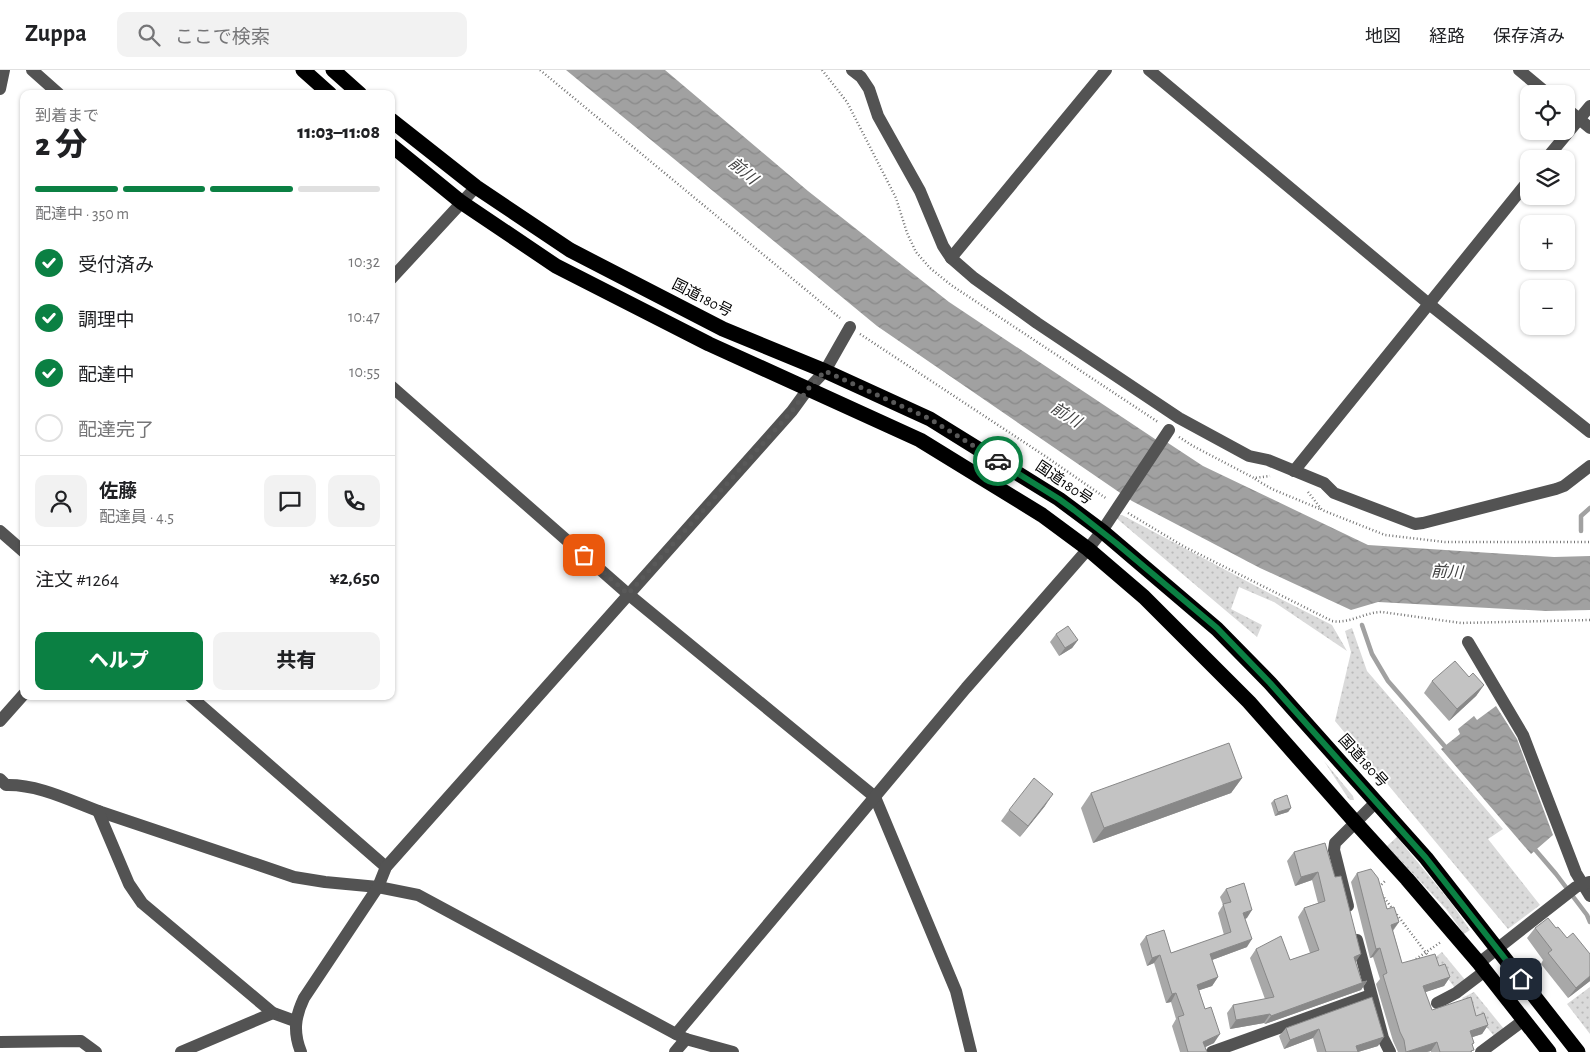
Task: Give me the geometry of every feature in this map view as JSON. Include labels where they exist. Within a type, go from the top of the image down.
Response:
[{"type":"highway","points":[[303,70],[326,90]]},
{"type":"highway","points":[[333,70],[356,90]]},
{"type":"highway","name":"国道180号","points":[[395,123],[476,187],[570,250],[723,329],[825,371],[930,419],[1059,499],[1102,531],[1217,628],[1270,683],[1426,858],[1578,1052]]},
{"type":"highway","points":[[395,148],[461,202],[556,266],[709,344],[920,440],[1042,516],[1088,549],[1144,597],[1249,702],[1408,879],[1482,967],[1549,1052]]},
{"type":"street","points":[[0,88],[4,70]]},
{"type":"street","points":[[32,70],[54,90]]},
{"type":"street","points":[[852,70],[861,77],[869,89],[878,116],[920,191],[943,246],[951,258],[974,278],[1037,323],[1179,418],[1249,456],[1268,460],[1324,483],[1334,492],[1416,524],[1556,489],[1564,486],[1590,466]]},
{"type":"street","points":[[951,258],[1106,70]]},
{"type":"street","points":[[1149,70],[1429,304],[1590,432]]},
{"type":"street","points":[[1519,70],[1537,85]]},
{"type":"street","points":[[1553,150],[1590,106]]},
{"type":"street","points":[[1575,116],[1590,128]]},
{"type":"street","points":[[395,275],[476,187]]},
{"type":"street","points":[[1294,471],[1520,191]]},
{"type":"street","points":[[301,1052],[295,1031],[295,1021],[304,998],[378,887],[386,867],[792,411],[808,389],[825,371],[850,327]]},
{"type":"street","points":[[395,390],[628,594],[875,797],[956,991],[971,1052]]},
{"type":"street","points":[[675,1052],[681,1036],[875,797],[966,688],[1088,549],[1102,531],[1167,432]]},
{"type":"street","points":[[0,531],[20,548]]},
{"type":"street","points":[[1468,642],[1523,735],[1576,873],[1590,896]]},
{"type":"street","points":[[0,720],[20,698]]},
{"type":"street","points":[[195,700],[386,867]]},
{"type":"street","points":[[0,779],[6,785],[18,785],[55,795],[294,877],[378,887],[418,895],[681,1036],[733,1052]]},
{"type":"street","points":[[1376,802],[1335,843],[1334,850],[1370,995],[1383,1038],[1390,1052]]},
{"type":"street","points":[[98,811],[129,884],[142,903],[273,1013],[295,1021]]},
{"type":"street","points":[[1437,1003],[1456,993],[1497,949],[1563,897],[1583,884]]},
{"type":"street","points":[[1212,1052],[1370,995]]},
{"type":"street","points":[[189,1050],[273,1013]]},
{"type":"street","points":[[1481,1052],[1524,1020]]},
{"type":"street","points":[[0,1042],[82,1041],[96,1052]]},
{"type":"path","points":[[540,70],[850,327],[1183,546],[1332,621],[1342,622],[1374,612],[1460,623],[1590,620]]},
{"type":"path","points":[[1294,471],[1297,480],[1315,499],[1322,510]]},
{"type":"path","points":[[1254,478],[1272,489],[1385,535],[1445,542],[1590,542]]},
{"type":"path","points":[[1386,880],[1377,889],[1432,961]]},
{"type":"path","points":[[1406,965],[1441,942]]},
{"type":"shaded area","points":[[1122,515],[1332,625],[1347,651],[1274,602],[1239,587],[1231,609],[1262,625],[1257,637],[1115,517]]},
{"type":"shaded area","points":[[1352,628],[1367,671],[1503,829],[1488,839],[1540,905],[1508,929],[1335,721],[1351,652],[1345,631]]},
{"type":"shaded area","points":[[1324,761],[1353,796],[1354,800],[1348,798]]},
{"type":"shaded area","points":[[1397,837],[1452,904],[1470,930],[1464,934],[1446,909],[1387,846]]},
{"type":"shaded area","points":[[1442,952],[1466,981],[1455,988],[1433,959]]},
{"type":"shaded area","points":[[1590,987],[1590,1034],[1567,1004]]},
{"type":"shaded area","points":[[1474,992],[1504,1029],[1495,1037],[1462,998]]},
{"type":"water","name":"前川","points":[[566,70],[665,70],[808,191],[949,302],[1158,441],[1165,441],[1203,466],[1368,545],[1554,557],[1590,556],[1590,610],[1546,611],[1378,602],[1351,610],[1260,568],[1132,501],[877,326]]},
{"type":"water","points":[[1496,706],[1517,739],[1553,835],[1531,854],[1441,749],[1460,734],[1458,729],[1474,716],[1477,720]]},
{"type":"building","points":[[1068,626],[1078,640],[1065,648],[1056,634]]},
{"type":"building","points":[[1455,661],[1469,677],[1473,673],[1484,685],[1457,709],[1432,681]]},
{"type":"building","points":[[1229,743],[1242,778],[1104,828],[1091,793]]},
{"type":"building","points":[[1034,778],[1053,794],[1028,826],[1009,810]]},
{"type":"building","points":[[1287,795],[1291,808],[1278,812],[1274,800]]},
{"type":"building","points":[[1325,843],[1335,877],[1341,876],[1361,954],[1354,957],[1362,982],[1367,981],[1271,1016],[1270,1014],[1236,1020],[1233,1005],[1274,997],[1256,949],[1281,936],[1290,960],[1319,950],[1304,908],[1325,901],[1318,872],[1301,877],[1294,852]]},
{"type":"building","points":[[1371,869],[1378,878],[1387,909],[1394,907],[1399,922],[1391,925],[1402,963],[1435,954],[1439,966],[1445,964],[1450,977],[1423,986],[1432,1010],[1471,997],[1476,1016],[1484,1013],[1488,1025],[1470,1031],[1474,1043],[1472,1044],[1474,1050],[1471,1052],[1440,1052],[1437,1042],[1406,1052],[1404,1040],[1383,975],[1387,973],[1380,948],[1376,949],[1357,873]]},
{"type":"building","points":[[1244,883],[1252,910],[1243,913],[1252,939],[1210,954],[1218,977],[1197,985],[1205,1009],[1211,1007],[1220,1034],[1203,1042],[1207,1052],[1188,1052],[1178,1017],[1184,1015],[1176,993],[1172,994],[1160,955],[1152,958],[1146,936],[1164,930],[1171,953],[1231,932],[1223,904],[1231,902],[1226,889]]},
{"type":"building","points":[[1548,918],[1567,938],[1573,933],[1590,954],[1590,976],[1576,988],[1548,953],[1552,950],[1535,928]]},
{"type":"building","points":[[1372,997],[1384,1037],[1356,1046],[1358,1052],[1326,1052],[1319,1029],[1290,1040],[1286,1028]]},
{"type":"waterway","points":[[1581,531],[1581,516],[1590,508]]},
{"type":"waterway","points":[[1362,625],[1372,654],[1388,681],[1448,750]]},
{"type":"waterway","points":[[1532,846],[1556,874],[1587,915],[1590,922]]},
{"type":"way so far","points":[[584,555],[628,594],[792,411],[808,389],[825,371],[930,419],[998,461]]},
{"type":"route","points":[[998,461],[1059,499],[1102,531],[1217,628],[1270,683],[1426,858],[1521,979]]}]
